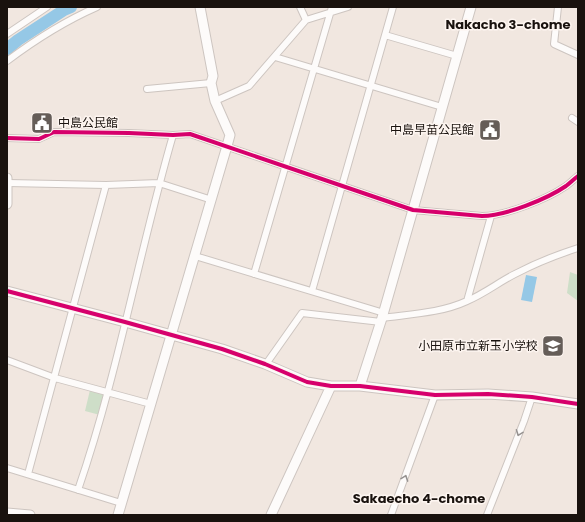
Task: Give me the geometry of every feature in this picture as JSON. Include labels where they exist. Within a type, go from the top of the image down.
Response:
[{"type":"street","points":[[7,34],[47,7]]},
{"type":"street","points":[[7,61],[26,47],[59,27],[97,7]]},
{"type":"street","points":[[118,515],[230,135],[215,101],[210,83],[213,76],[200,7]]},
{"type":"street","points":[[300,7],[306,20]]},
{"type":"street","points":[[215,101],[249,86],[306,20],[332,10],[348,7]]},
{"type":"street","points":[[312,291],[393,7]]},
{"type":"street","points":[[360,386],[382,317],[471,7]]},
{"type":"street","points":[[558,7],[554,44],[578,55]]},
{"type":"street","points":[[254,274],[332,10]]},
{"type":"street","points":[[385,35],[457,56]]},
{"type":"street","points":[[275,57],[314,70],[371,85],[442,107]]},
{"type":"street","points":[[147,89],[210,83]]},
{"type":"street","points":[[572,118],[578,122]]},
{"type":"street","points":[[7,138],[39,139],[54,132],[173,135],[190,134],[413,210],[491,216],[536,202],[567,186],[578,176]]},
{"type":"street","points":[[78,490],[100,423],[159,183],[173,135]]},
{"type":"street","points":[[7,178],[7,204]]},
{"type":"street","points":[[8,182],[106,185],[159,183],[212,200]]},
{"type":"street","points":[[28,474],[106,185]]},
{"type":"street","points":[[467,301],[491,216]]},
{"type":"street","points":[[266,364],[302,313],[382,317],[445,309],[467,301],[521,271],[554,255],[578,248]]},
{"type":"street","points":[[195,256],[312,291],[382,317]]},
{"type":"street","points":[[7,291],[222,349],[266,364],[307,382],[331,386],[360,386],[435,395],[488,394],[532,397],[578,404]]},
{"type":"street","points":[[7,360],[55,378],[151,404]]},
{"type":"street","points":[[271,515],[331,386]]},
{"type":"street","points":[[391,515],[435,395]]},
{"type":"street","points":[[487,515],[524,422],[532,397]]},
{"type":"street","points":[[7,468],[121,503]]},
{"type":"street","points":[[7,513],[30,515]]},
{"type":"green space","points":[[570,272],[578,275],[578,301],[567,293]]},
{"type":"green space","points":[[90,390],[105,393],[100,415],[85,411]]},
{"type":"water","points":[[526,275],[537,277],[532,302],[521,300]]},
{"type":"waterway","points":[[7,49],[18,40],[71,7]]},
{"type":"cycle path","points":[[7,138],[39,139],[54,132],[173,135],[190,134],[413,210],[482,216],[502,213],[526,206],[558,191],[578,176]]},
{"type":"cycle path","points":[[7,291],[222,349],[265,364],[307,382],[331,386],[360,386],[435,395],[488,394],[532,397],[578,404]]},
{"type":"place","name":"中島公民館","points":[[42,123]]},
{"type":"place","name":"中島早苗公民館","points":[[490,130]]},
{"type":"place","name":"小田原市立新玉小学校","points":[[553,346]]},
{"type":"district","name":"Nakacho 3-chome","points":[[508,24]]},
{"type":"district","name":"Sakaecho 4-chome","points":[[419,498]]}]
